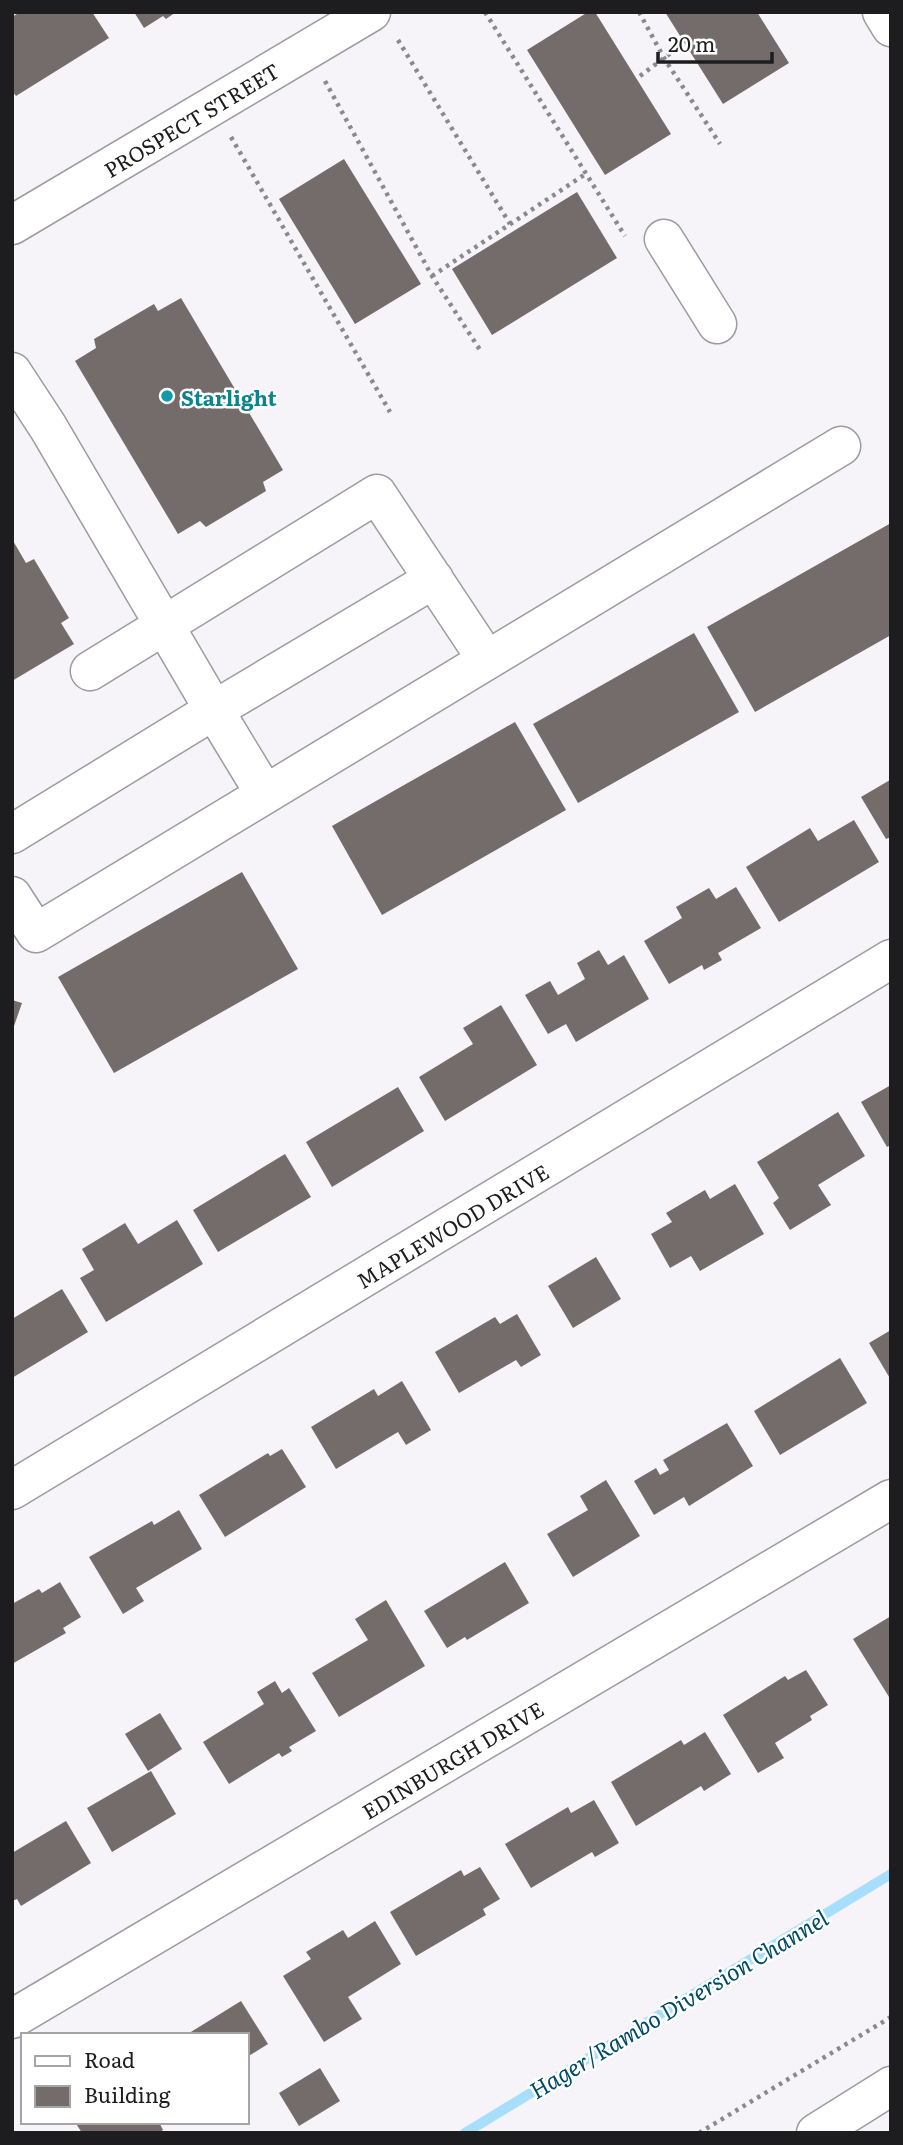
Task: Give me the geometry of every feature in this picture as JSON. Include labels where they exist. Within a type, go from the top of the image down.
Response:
[{"type":"street","points":[[882,12],[891,27]]},
{"type":"street","name":"PROSPECT STREET","points":[[12,225],[308,49],[383,24]]},
{"type":"street","points":[[648,243],[717,324]]},
{"type":"street","points":[[12,372],[48,427],[162,624],[265,794]]},
{"type":"street","points":[[12,896],[36,933],[841,446]]},
{"type":"street","points":[[90,671],[162,624],[377,494],[487,660]]},
{"type":"street","points":[[12,834],[434,579]]},
{"type":"street","name":"MAPLEWOOD DRIVE","points":[[12,1490],[891,959]]},
{"type":"street","name":"EDINBURGH DRIVE","points":[[12,2020],[891,1499]]},
{"type":"street","points":[[816,2133],[891,2086]]},
{"type":"path","points":[[485,12],[587,173],[648,243]]},
{"type":"path","points":[[639,12],[664,58],[720,144]]},
{"type":"path","points":[[383,24],[510,224]]},
{"type":"path","points":[[640,76],[680,46]]},
{"type":"path","points":[[308,49],[432,276],[482,353]]},
{"type":"path","points":[[212,106],[390,412]]},
{"type":"path","points":[[432,276],[587,173]]},
{"type":"path","points":[[698,2133],[891,2017]]},
{"type":"building","points":[[20,12],[92,12],[109,38],[16,96],[12,91],[12,17]]},
{"type":"building","points":[[134,12],[176,12],[166,19],[163,16],[144,28]]},
{"type":"building","points":[[588,12],[595,12],[671,134],[605,175],[527,50]]},
{"type":"building","points":[[665,12],[757,12],[789,63],[723,104]]},
{"type":"building","points":[[344,159],[421,284],[355,324],[279,199]]},
{"type":"building","points":[[577,192],[617,258],[492,335],[452,269]]},
{"type":"building","name":"Starlight","points":[[181,298],[283,470],[263,482],[266,491],[206,527],[200,521],[178,534],[75,361],[96,348],[94,339],[154,304],[158,311]]},
{"type":"building","points":[[891,523],[891,635],[755,712],[707,627]]},
{"type":"building","points":[[12,539],[26,563],[34,559],[69,618],[61,623],[74,644],[12,681]]},
{"type":"building","points":[[694,633],[739,712],[578,803],[533,724]]},
{"type":"building","points":[[515,722],[566,810],[382,915],[332,826]]},
{"type":"building","points":[[890,780],[891,837],[886,839],[861,797]]},
{"type":"building","points":[[854,820],[879,862],[779,922],[746,867],[810,828],[818,841]]},
{"type":"building","points":[[242,872],[298,969],[114,1073],[58,977]]},
{"type":"building","points":[[736,887],[761,928],[718,953],[722,960],[704,970],[702,965],[669,984],[644,941],[682,918],[676,907],[709,888],[716,899]]},
{"type":"building","points":[[599,950],[608,965],[624,955],[649,999],[576,1042],[566,1024],[548,1034],[525,995],[550,981],[558,995],[585,979],[577,963]]},
{"type":"building","points":[[12,1000],[22,1003],[13,1029],[12,1029]]},
{"type":"building","points":[[501,1005],[537,1065],[445,1121],[419,1077],[473,1044],[463,1028]]},
{"type":"building","points":[[891,1085],[891,1145],[887,1147],[861,1102]]},
{"type":"building","points":[[398,1087],[424,1131],[332,1187],[306,1142]]},
{"type":"building","points":[[838,1112],[865,1156],[818,1185],[831,1205],[790,1230],[773,1203],[779,1198],[757,1162]]},
{"type":"building","points":[[285,1154],[311,1197],[218,1252],[193,1210]]},
{"type":"building","points":[[735,1184],[764,1234],[700,1271],[691,1256],[670,1268],[651,1234],[672,1222],[666,1213],[705,1190],[710,1199]]},
{"type":"building","points":[[177,1220],[203,1264],[106,1322],[80,1278],[94,1270],[82,1249],[125,1223],[138,1244]]},
{"type":"building","points":[[596,1257],[621,1299],[573,1328],[548,1286]]},
{"type":"building","points":[[62,1289],[88,1332],[12,1378],[12,1319]]},
{"type":"building","points":[[517,1314],[541,1355],[521,1367],[516,1360],[459,1393],[435,1352],[495,1317],[500,1324]]},
{"type":"building","points":[[891,1330],[891,1380],[869,1343]]},
{"type":"building","points":[[840,1358],[867,1403],[780,1455],[754,1411]]},
{"type":"building","points":[[402,1381],[431,1430],[406,1445],[398,1432],[336,1469],[311,1427],[374,1389],[378,1396]]},
{"type":"building","points":[[727,1423],[753,1466],[689,1506],[684,1497],[654,1515],[634,1481],[656,1468],[660,1475],[669,1470],[663,1460]]},
{"type":"building","points":[[282,1449],[306,1487],[225,1537],[199,1495],[268,1453],[270,1456]]},
{"type":"building","points":[[606,1480],[640,1536],[573,1577],[547,1534],[588,1510],[580,1496]]},
{"type":"building","points":[[179,1510],[202,1549],[136,1588],[144,1601],[123,1614],[89,1557],[152,1521],[154,1525]]},
{"type":"building","points":[[505,1562],[529,1603],[467,1640],[465,1637],[447,1648],[424,1611]]},
{"type":"building","points":[[60,1582],[81,1617],[63,1628],[66,1633],[12,1664],[12,1604],[39,1589],[42,1593]]},
{"type":"building","points":[[386,1600],[425,1666],[339,1717],[312,1673],[368,1640],[355,1619]]},
{"type":"building","points":[[891,1616],[891,1696],[889,1697],[853,1639]]},
{"type":"building","points":[[806,1670],[828,1705],[810,1716],[812,1720],[775,1743],[784,1758],[758,1773],[723,1715],[785,1676],[788,1680]]},
{"type":"building","points":[[275,1681],[282,1693],[289,1688],[316,1731],[289,1747],[292,1751],[282,1757],[279,1753],[229,1784],[203,1742],[264,1704],[257,1692]]},
{"type":"building","points":[[160,1713],[182,1749],[148,1771],[125,1734]]},
{"type":"building","points":[[705,1732],[731,1774],[704,1791],[701,1786],[636,1826],[611,1782],[681,1740],[684,1745]]},
{"type":"building","points":[[151,1771],[176,1814],[112,1852],[87,1808]]},
{"type":"building","points":[[594,1800],[619,1843],[595,1857],[592,1852],[531,1888],[505,1844],[568,1807],[571,1813]]},
{"type":"building","points":[[66,1821],[91,1863],[21,1906],[17,1899],[12,1901],[12,1853]]},
{"type":"building","points":[[480,1867],[500,1899],[483,1909],[486,1915],[416,1956],[390,1912],[461,1870],[464,1876]]},
{"type":"building","points":[[375,1921],[401,1964],[348,1997],[362,2019],[324,2042],[283,1976],[311,1959],[306,1952],[343,1930],[348,1938]]},
{"type":"building","points":[[241,2001],[268,2044],[248,2056],[248,2033],[189,2033]]},
{"type":"building","points":[[320,2068],[340,2101],[299,2126],[279,2093]]},
{"type":"building","points":[[76,2124],[160,2124],[163,2130],[158,2133],[82,2133]]},
{"type":"waterway","name":"Hager/Rambo Diversion Channel","points":[[465,2133],[891,1874]]},
{"type":"place","name":"Starlight","points":[[167,396]]}]
